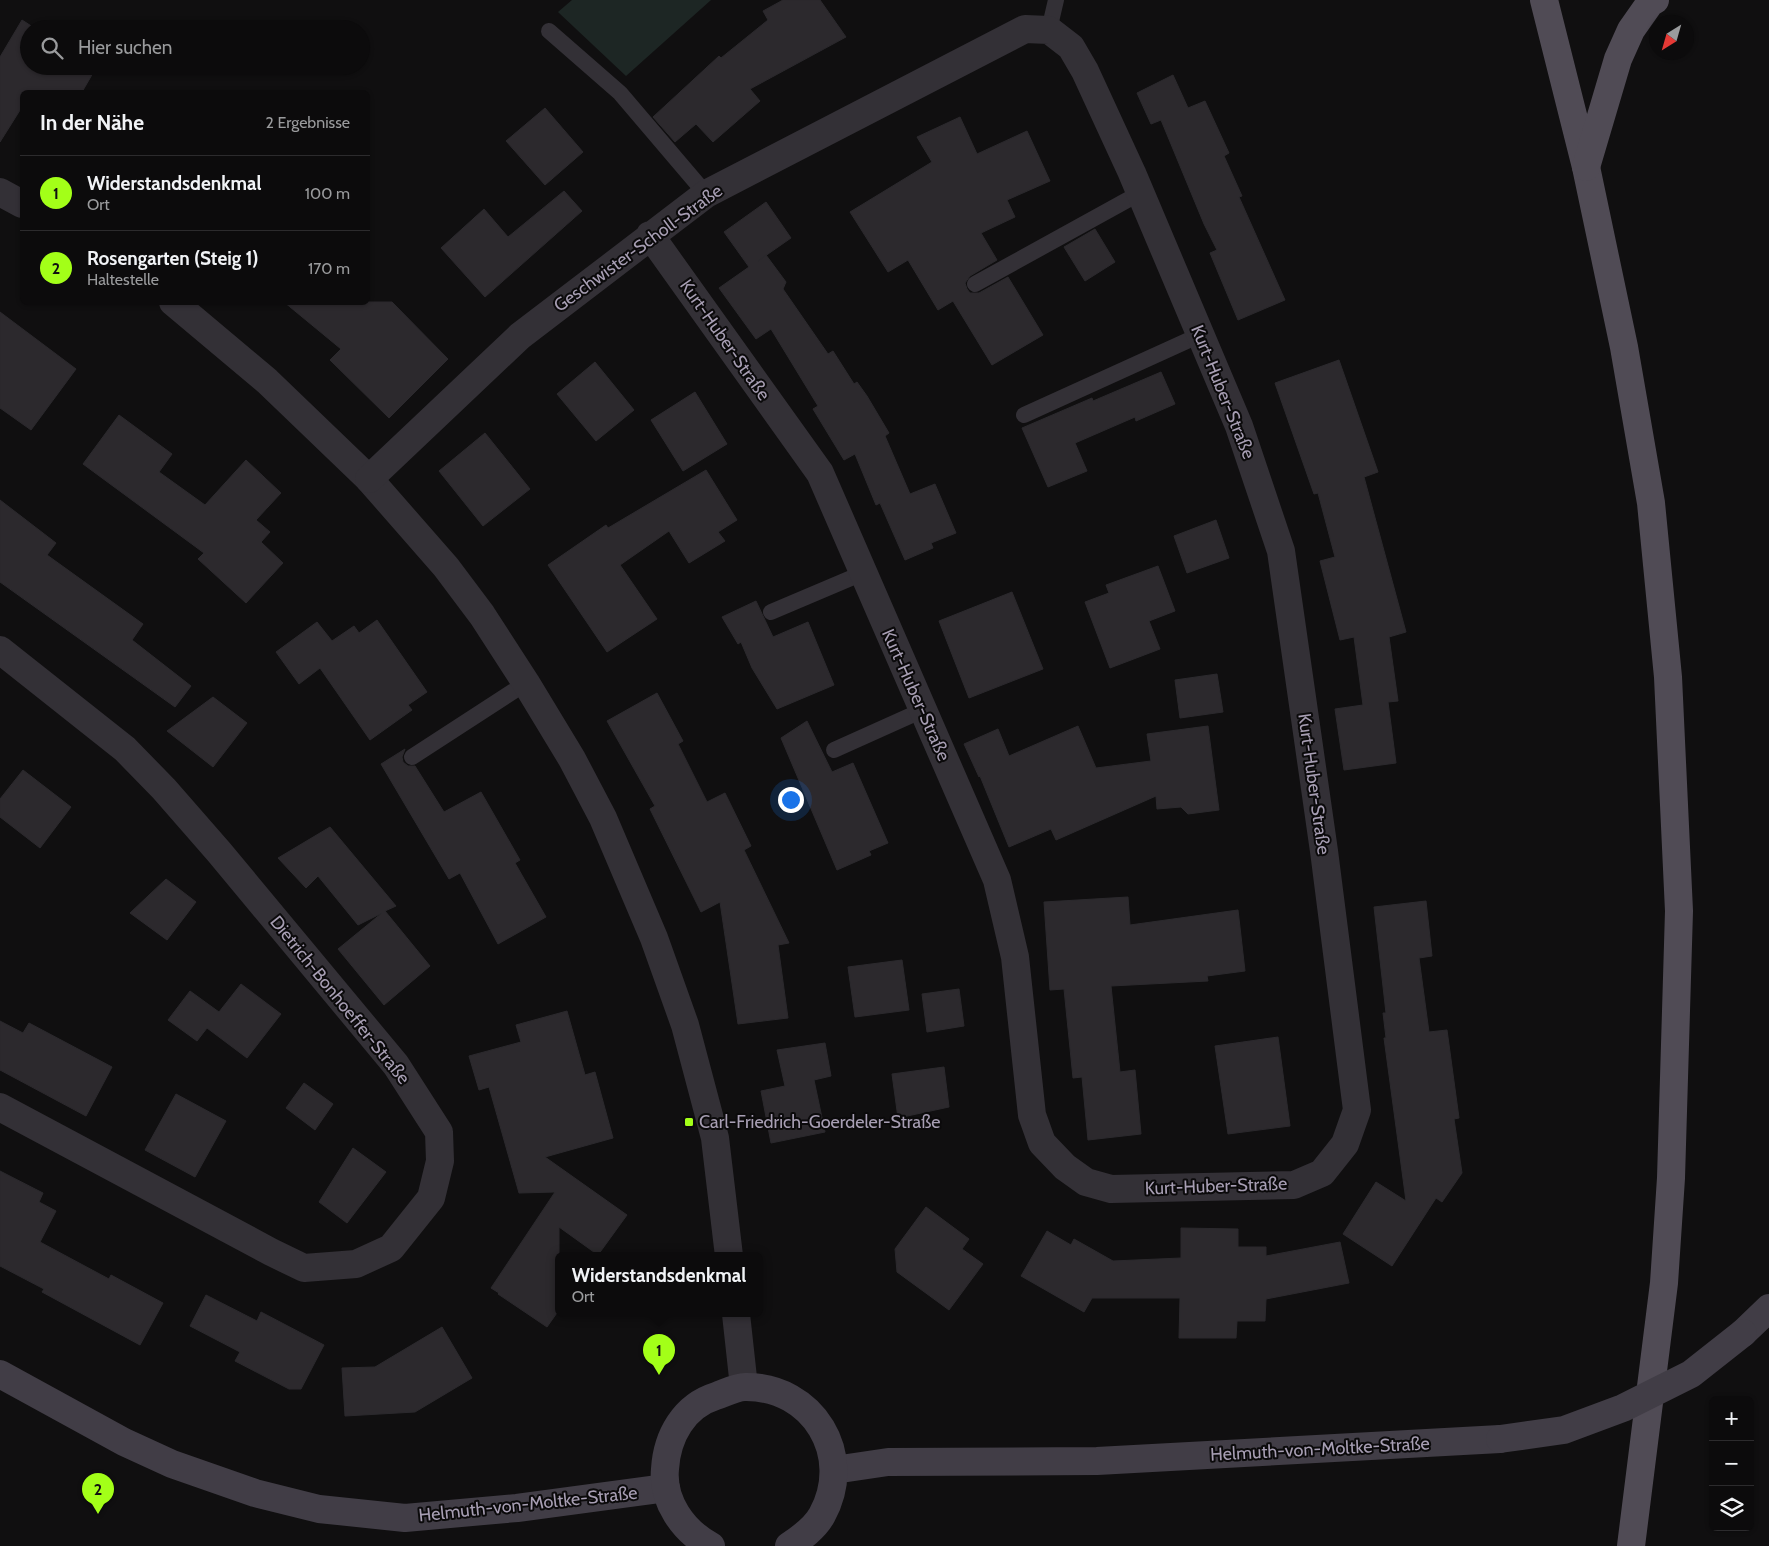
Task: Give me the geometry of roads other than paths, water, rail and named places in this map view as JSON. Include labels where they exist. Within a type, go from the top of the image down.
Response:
[{"type":"main road","points":[[1544,0],[1586,167],[1624,347],[1651,503],[1668,677],[1679,911],[1671,1178],[1664,1283],[1631,1546]]},
{"type":"main road","points":[[1586,167],[1618,59],[1630,30],[1650,3],[1655,0]]},
{"type":"street","name":"Kurt-Huber-Straße","points":[[650,235],[820,473],[997,880],[1015,957],[1032,1115],[1042,1143],[1064,1167],[1086,1182],[1111,1189],[1294,1184],[1322,1174],[1345,1144],[1357,1110],[1325,861],[1281,552],[1239,426],[1140,192],[1085,71],[1071,47],[1037,30]]},
{"type":"street","name":"Geschwister-Scholl-Straße","points":[[369,479],[520,336],[706,194],[1037,30]]},
{"type":"street","points":[[0,192],[20,203]]},
{"type":"street","points":[[176,305],[267,380],[369,479],[446,567],[482,615],[572,759],[603,818],[654,938],[685,1025],[714,1138],[728,1252]]},
{"type":"street","name":"Dietrich-Bonhoeffer-Straße","points":[[0,650],[126,749],[213,845],[396,1065],[439,1132],[440,1161],[431,1198],[391,1248],[356,1264],[304,1268],[256,1245],[0,1107]]},
{"type":"street","name":"Helmuth-von-Moltke-Straße","points":[[834,1470],[888,1462],[1097,1461],[1500,1439],[1564,1430],[1623,1408],[1691,1374],[1743,1333],[1769,1308]]},
{"type":"street","points":[[736,1317],[744,1387]]},
{"type":"street","name":"Helmuth-von-Moltke-Straße","points":[[0,1374],[124,1442],[172,1464],[255,1493],[319,1509],[405,1518],[517,1508],[666,1488]]},
{"type":"street","points":[[711,1546],[700,1540],[685,1526],[673,1508],[666,1488],[664,1471],[666,1453],[678,1424],[703,1400],[744,1387],[778,1392],[794,1399],[808,1410],[819,1423],[827,1438],[832,1454],[834,1470],[831,1494],[822,1516],[806,1535],[789,1546]]},
{"type":"lane","points":[[1037,30],[1056,0]]},
{"type":"lane","points":[[549,30],[620,93],[706,194]]},
{"type":"lane","points":[[975,284],[1140,192]]},
{"type":"lane","points":[[1024,415],[1200,335]]},
{"type":"lane","points":[[771,612],[863,573]]},
{"type":"lane","points":[[412,757],[526,683]]},
{"type":"lane","points":[[834,750],[923,710]]},
{"type":"place","name":"Carl-Friedrich-Goerdeler-Straße","points":[[689,1122]]},
{"type":"place","name":"Widerstandsdenkmal","points":[[659,1375]]},
{"type":"place","name":"Rosengarten (Steig 1)","points":[[98,1514]]}]
